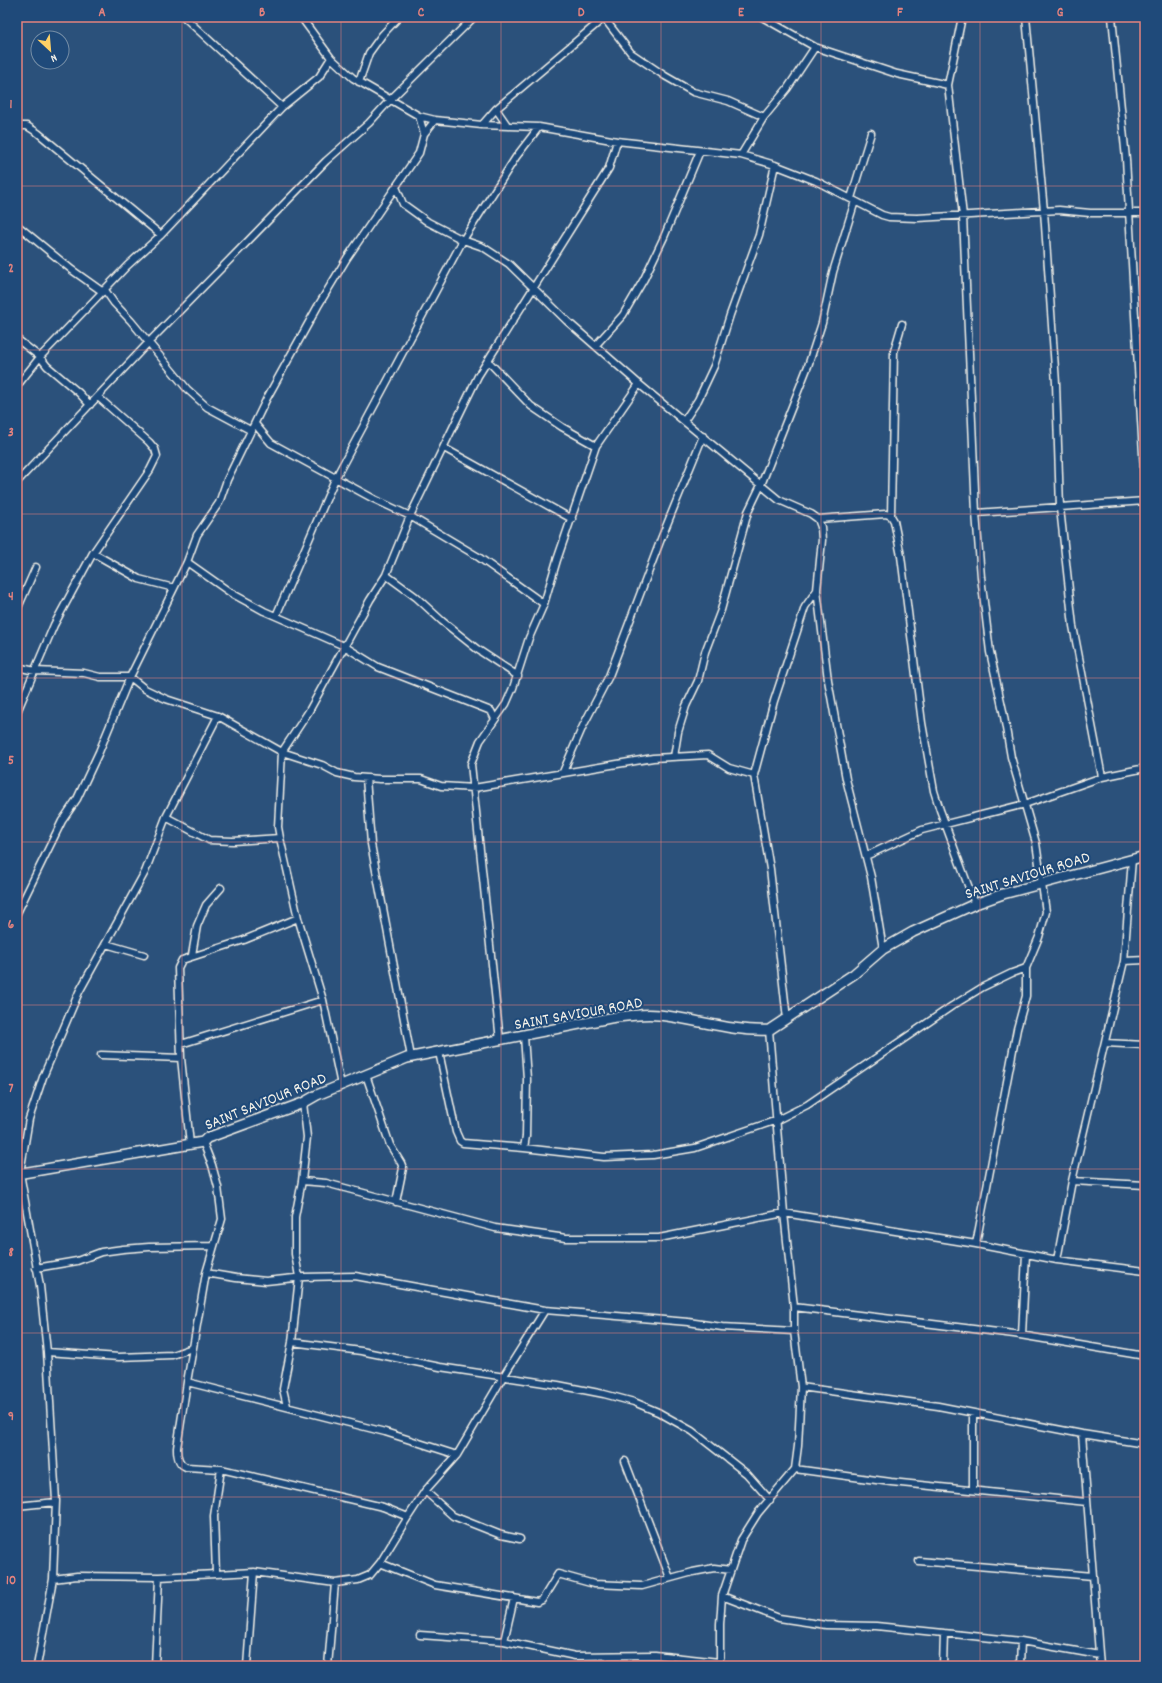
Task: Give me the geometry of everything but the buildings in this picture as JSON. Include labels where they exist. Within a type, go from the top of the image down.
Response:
[{"type":"street","points":[[184,17],[282,107]]},
{"type":"street","points":[[301,17],[331,58],[352,78],[419,116],[435,120],[482,125],[539,127],[617,140],[741,155],[775,165],[816,181],[889,218],[963,216],[1059,210],[1090,213],[1145,213]]},
{"type":"street","points":[[359,82],[369,53],[382,34],[399,17]]},
{"type":"street","points":[[17,482],[149,342],[326,161],[369,123],[390,100],[474,17]]},
{"type":"street","points":[[482,125],[496,109],[604,17],[631,53],[665,76],[693,92],[728,101],[764,117]]},
{"type":"street","points":[[762,17],[815,47],[897,74],[948,85]]},
{"type":"street","points":[[962,17],[948,85],[963,216],[976,513],[981,577],[990,652],[1003,711],[1010,757],[1036,844],[1046,912],[1039,937],[1026,968],[1026,996],[1017,1030],[976,1244]]},
{"type":"street","points":[[1026,17],[1044,211],[1056,383],[1060,508],[1073,626],[1102,777]]},
{"type":"street","points":[[1112,17],[1130,213],[1145,489]]},
{"type":"street","points":[[741,155],[764,117],[787,89],[815,47]]},
{"type":"street","points":[[17,386],[40,357],[127,266],[161,235],[282,107],[320,78],[331,58]]},
{"type":"street","points":[[496,109],[507,125]]},
{"type":"street","points":[[419,116],[424,134]]},
{"type":"street","points":[[17,914],[62,821],[77,799],[99,752],[130,677],[187,562],[197,536],[218,503],[227,480],[267,398],[318,306],[347,258],[418,154],[424,134],[435,120]]},
{"type":"street","points":[[17,126],[27,126],[38,133],[161,235]]},
{"type":"street","points":[[276,616],[336,479],[463,240],[516,157],[539,127]]},
{"type":"street","points":[[674,757],[678,732],[686,706],[698,681],[705,652],[721,610],[748,512],[761,485],[808,366],[822,323],[870,133]]},
{"type":"street","points":[[341,1084],[323,1000],[298,918],[278,827],[282,752],[309,711],[370,600],[386,575],[410,516],[478,376],[609,168],[617,140]]},
{"type":"street","points":[[596,345],[623,315],[644,278],[664,237],[700,151]]},
{"type":"street","points":[[684,421],[698,400],[714,366],[730,315],[759,235],[775,165]]},
{"type":"street","points":[[396,187],[403,204],[428,222],[463,240],[483,247],[496,254],[509,264],[567,321],[639,384],[779,500],[811,514],[818,520],[821,527],[822,540],[817,590],[828,680],[846,779],[871,877],[883,949]]},
{"type":"street","points":[[17,225],[72,270],[104,291],[188,389],[207,407],[252,431]]},
{"type":"street","points":[[902,324],[894,351],[891,516],[894,521],[901,556],[928,760],[934,791],[975,904]]},
{"type":"street","points":[[17,339],[40,357],[47,366],[79,393],[90,405]]},
{"type":"street","points":[[488,361],[531,406],[562,427],[596,446]]},
{"type":"street","points":[[500,1041],[471,764],[480,741],[506,704],[518,676],[529,638],[544,604],[596,446],[639,384]]},
{"type":"street","points":[[17,712],[54,625],[93,553],[150,470],[157,456],[155,449],[149,442],[98,397]]},
{"type":"street","points":[[255,424],[271,442],[374,500],[410,516],[477,556],[544,604]]},
{"type":"street","points":[[563,772],[583,726],[609,676],[664,532],[703,436]]},
{"type":"street","points":[[444,448],[572,519]]},
{"type":"street","points":[[976,513],[1145,501]]},
{"type":"street","points":[[818,520],[886,514],[891,516]]},
{"type":"street","points":[[93,553],[139,579],[174,588]]},
{"type":"street","points":[[187,562],[231,593],[276,616],[344,646],[378,668],[491,711],[495,719]]},
{"type":"street","points":[[17,610],[36,567]]},
{"type":"street","points":[[386,575],[416,597],[442,621],[477,649],[518,676]]},
{"type":"street","points":[[787,1019],[770,869],[754,775],[774,701],[805,607],[817,590]]},
{"type":"street","points":[[17,667],[35,671],[84,673],[100,677],[130,677],[145,689],[166,699],[218,716],[282,752],[322,765],[337,773],[366,778],[421,779],[442,786],[474,788],[653,758],[708,755],[729,768],[754,775]]},
{"type":"street","points":[[38,1666],[53,1579],[56,1502],[47,1352],[36,1268],[19,1174],[29,1119],[43,1077],[79,992],[145,872],[166,817],[218,716]]},
{"type":"street","points":[[866,856],[899,839],[922,830],[1025,804],[1102,777],[1145,768]]},
{"type":"street","points":[[366,778],[371,844],[411,1057]]},
{"type":"street","points":[[166,817],[209,840],[234,841],[280,838]]},
{"type":"street","name":"SAINT SAVIOUR ROAD","points":[[19,1174],[203,1142],[207,1138],[302,1103],[341,1084],[411,1057],[500,1041],[610,1018],[636,1015],[658,1015],[753,1031],[769,1030],[854,974],[883,949],[913,932],[975,904],[1003,894],[1145,856]]},
{"type":"street","points":[[1057,1260],[1072,1181],[1124,961],[1132,859]]},
{"type":"street","points":[[192,955],[197,926],[206,905],[221,888]]},
{"type":"street","points":[[190,1144],[181,1058],[178,968],[182,960],[192,955],[244,940],[298,918]]},
{"type":"street","points":[[106,944],[144,955]]},
{"type":"street","points":[[1124,961],[1145,960]]},
{"type":"street","points":[[439,1052],[456,1132],[460,1141],[463,1143],[604,1157],[653,1155],[695,1148],[777,1120],[807,1105],[952,1006],[983,987],[1026,968]]},
{"type":"street","points":[[181,1044],[323,1000]]},
{"type":"street","points":[[420,1635],[504,1641],[575,1656],[655,1655],[720,1664],[722,1596],[741,1540],[758,1514],[795,1469],[798,1446],[801,1387],[794,1331],[794,1307],[784,1213],[769,1030]]},
{"type":"street","points":[[524,1036],[527,1079],[526,1136],[524,1148]]},
{"type":"street","points":[[1105,1043],[1145,1045]]},
{"type":"street","points":[[101,1055],[181,1058]]},
{"type":"street","points":[[366,1074],[390,1145],[403,1168],[396,1202]]},
{"type":"street","points":[[286,1406],[284,1389],[292,1342],[299,1277],[295,1254],[295,1223],[307,1137],[302,1103]]},
{"type":"street","points":[[203,1142],[212,1165],[218,1187],[222,1219],[206,1273],[192,1348],[177,1448],[177,1457],[186,1467],[221,1469],[383,1507],[408,1517]]},
{"type":"street","points":[[302,1181],[326,1184],[495,1228],[566,1238],[659,1238],[784,1213],[976,1244],[1057,1260],[1145,1271]]},
{"type":"street","points":[[1072,1181],[1145,1185]]},
{"type":"street","points":[[36,1268],[77,1262],[101,1252],[123,1249],[214,1246]]},
{"type":"street","points":[[1022,1335],[1026,1254]]},
{"type":"street","points":[[206,1273],[266,1281],[299,1277],[355,1276],[545,1310],[688,1322],[722,1327],[794,1331]]},
{"type":"street","points":[[794,1307],[1022,1335],[1145,1356]]},
{"type":"street","points":[[53,1579],[77,1576],[159,1577],[254,1572],[335,1583],[358,1580],[370,1575],[380,1563],[425,1491],[457,1455],[545,1310]]},
{"type":"street","points":[[292,1342],[361,1351],[440,1368],[604,1394],[634,1402],[658,1412],[692,1432],[747,1474],[770,1500]]},
{"type":"street","points":[[47,1352],[119,1357],[147,1354],[172,1355],[192,1348]]},
{"type":"street","points":[[187,1382],[385,1432],[457,1455]]},
{"type":"street","points":[[801,1387],[938,1406],[1082,1434],[1145,1444]]},
{"type":"street","points":[[973,1413],[973,1490]]},
{"type":"street","points":[[1082,1434],[1100,1666]]},
{"type":"street","points":[[624,1461],[670,1578]]},
{"type":"street","points":[[216,1574],[214,1516],[221,1469]]},
{"type":"street","points":[[795,1469],[891,1482],[1088,1502]]},
{"type":"street","points":[[425,1491],[452,1516],[501,1535],[520,1539]]},
{"type":"street","points":[[17,1506],[56,1502]]},
{"type":"street","points":[[919,1561],[1093,1576]]},
{"type":"street","points":[[380,1563],[435,1585],[537,1602],[542,1600],[558,1574],[594,1584],[642,1586],[693,1572],[714,1568],[731,1570]]},
{"type":"street","points":[[247,1666],[254,1572]]},
{"type":"street","points":[[155,1666],[159,1577]]},
{"type":"street","points":[[328,1666],[335,1583]]},
{"type":"street","points":[[722,1596],[779,1618],[826,1624],[876,1626],[1021,1641],[1099,1655]]},
{"type":"street","points":[[504,1641],[514,1598]]},
{"type":"street","points":[[943,1666],[944,1633]]},
{"type":"street","points":[[1020,1666],[1021,1641]]}]
